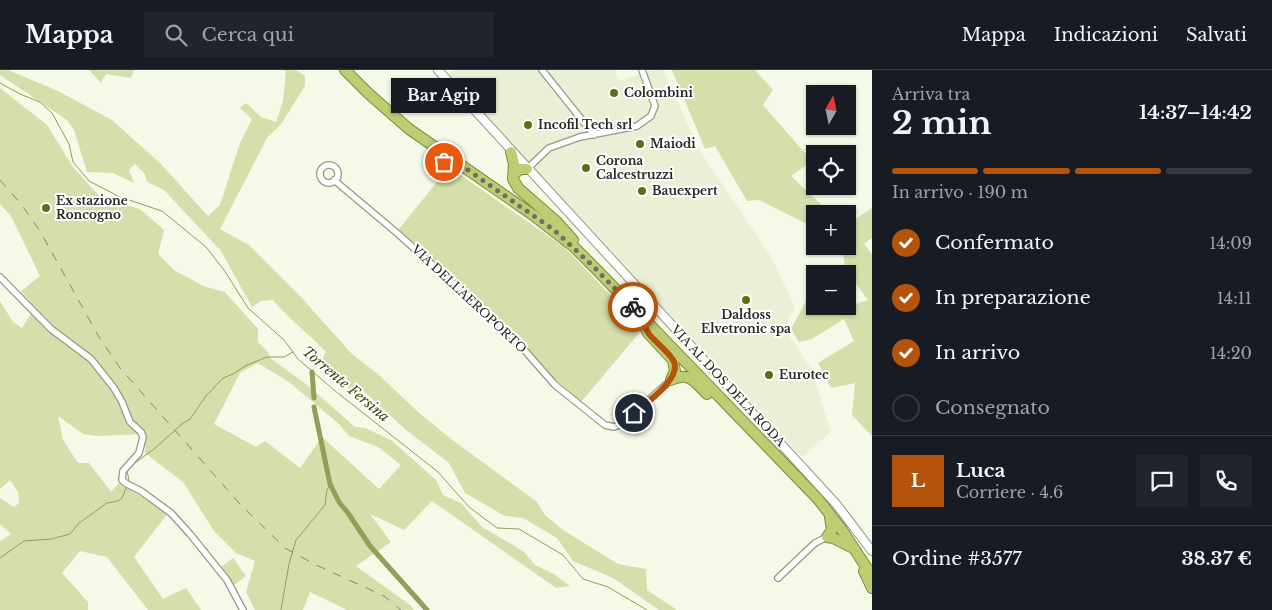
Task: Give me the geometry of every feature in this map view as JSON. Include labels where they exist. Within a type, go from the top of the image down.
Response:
[{"type":"highway","points":[[346,70],[369,94],[409,128],[554,230],[595,268],[830,513],[872,576]]},
{"type":"highway","points":[[346,70],[404,120],[576,243]]},
{"type":"highway","points":[[409,128],[414,141]]},
{"type":"highway","points":[[511,152],[515,173],[513,179],[518,188],[558,222],[824,501],[872,570]]},
{"type":"highway","points":[[444,162],[455,161]]},
{"type":"highway","points":[[515,173],[520,169],[527,169]]},
{"type":"highway","points":[[637,311],[648,333],[673,360],[675,371],[671,380]]},
{"type":"highway","points":[[671,380],[679,376],[691,378],[713,399],[734,412]]},
{"type":"highway","points":[[830,513],[832,530],[827,537],[833,538],[854,549],[872,588]]},
{"type":"main road","name":"VIA AL DOS DELA RODA","points":[[438,70],[511,152],[837,504],[872,551]]},
{"type":"street","points":[[542,70],[594,135]]},
{"type":"street","points":[[527,169],[549,148],[580,137],[637,126],[651,116],[655,106],[642,70]]},
{"type":"street","name":"VIA DELL'AEROPORTO","points":[[334,180],[397,233],[513,337],[555,385],[605,425],[614,426],[622,424],[671,380]]},
{"type":"street","points":[[0,277],[51,329],[90,359],[114,388],[130,422],[141,432],[143,437],[139,453],[123,471],[122,480],[141,491],[171,514],[184,527],[227,580],[244,610]]},
{"type":"street","points":[[778,578],[815,543],[827,537]]},
{"type":"shaded area","points":[[454,70],[614,70],[620,81],[652,70],[663,70],[700,151],[770,255],[795,307],[784,328],[811,368],[831,432],[802,457],[448,75]]},
{"type":"green space","points":[[0,70],[8,70],[58,91],[112,120],[161,164],[208,216],[220,205],[240,143],[252,119],[240,108],[246,103],[261,117],[276,122],[283,101],[286,71],[282,70],[296,70],[305,76],[305,86],[281,124],[267,138],[220,229],[249,245],[300,296],[352,354],[379,375],[417,411],[451,439],[537,502],[545,515],[563,530],[618,564],[646,569],[647,590],[677,610],[659,610],[613,578],[573,561],[557,538],[523,518],[505,516],[465,493],[449,463],[406,430],[356,384],[350,389],[319,365],[326,352],[273,300],[261,301],[252,307],[221,251],[164,190],[147,182],[145,174],[135,164],[129,170],[134,183],[113,173],[87,172],[74,130],[67,120],[0,75]]},
{"type":"green space","points":[[89,70],[134,70],[131,78],[106,74],[101,83]]},
{"type":"green space","points":[[672,70],[755,70],[773,90],[763,105],[806,154],[806,165],[791,176],[806,190],[806,195],[811,195],[822,205],[806,205],[806,224],[759,200],[747,201],[715,146],[705,149]]},
{"type":"green space","points":[[0,88],[47,125],[73,167],[101,198],[140,209],[164,230],[158,254],[174,270],[203,286],[225,292],[258,329],[258,342],[268,352],[270,358],[306,384],[355,427],[365,428],[391,440],[436,480],[443,495],[461,503],[482,527],[523,551],[535,565],[554,574],[570,586],[556,588],[432,501],[404,530],[370,514],[391,542],[356,566],[410,605],[414,610],[347,610],[310,592],[303,610],[255,610],[246,592],[255,561],[236,553],[214,531],[183,482],[145,453],[145,434],[96,436],[83,434],[58,416],[63,440],[78,463],[89,463],[111,492],[119,483],[168,513],[134,557],[163,599],[186,588],[201,610],[148,610],[107,557],[80,551],[62,573],[88,602],[88,610],[0,610],[0,541],[11,534],[0,524],[0,498],[14,507],[19,503],[18,492],[10,480],[0,489],[0,301],[13,322],[22,328],[35,307],[21,291],[40,276],[11,216],[0,204]],"holes":[[[258,363],[289,382],[338,423],[349,436],[378,447],[401,465],[379,489],[322,437],[300,468],[265,441],[256,447],[214,424],[240,373]]]},
{"type":"green space","points":[[449,167],[564,247],[624,309],[640,332],[581,402],[549,374],[517,335],[399,229]]},
{"type":"green space","points":[[872,208],[872,238],[864,244],[872,254],[872,436],[852,415],[855,383],[831,388],[818,363],[854,341],[844,319],[812,339],[799,342],[791,329],[806,301],[806,315],[856,315],[856,304],[868,300],[856,284],[856,265],[845,265],[844,255],[856,255],[856,219]]},
{"type":"green space","points":[[233,558],[246,576],[234,585],[221,567]]},
{"type":"waterway","name":"Torrente Fersina","points":[[0,83],[40,102],[52,113],[69,144],[73,162],[89,181],[120,197],[162,211],[206,247],[224,270],[248,308],[284,340],[298,359],[334,390],[438,472],[469,507],[497,528],[519,529],[563,555],[583,579],[608,587],[647,610]]},
{"type":"waterway","points":[[128,483],[127,471],[132,465],[190,419],[206,396],[223,378],[267,357],[284,357],[293,352]]},
{"type":"waterway","points":[[312,372],[314,398]]},
{"type":"waterway","points":[[314,407],[330,484],[339,502],[370,546],[427,610]]},
{"type":"waterway","points":[[281,610],[289,564],[296,540],[325,505],[327,490],[330,484]]},
{"type":"waterway","points":[[0,558],[24,541],[51,539],[70,534],[79,523],[107,503],[118,501],[122,498],[127,486]]},
{"type":"railway","points":[[0,180],[21,204],[40,231],[99,337],[120,368],[240,504],[285,548],[314,564],[384,596],[401,610]]},
{"type":"way so far","points":[[444,162],[455,161],[554,230],[573,246],[633,307]]},
{"type":"place","name":"Colombini","points":[[614,93]]},
{"type":"place","name":"Incofil Tech srl","points":[[528,125]]},
{"type":"place","name":"Maiodi","points":[[640,144]]},
{"type":"place","name":"Bar Agip","points":[[444,162]]},
{"type":"place","name":"Corona Calcestruzzi","points":[[586,168]]},
{"type":"place","name":"Bauexpert","points":[[642,191]]},
{"type":"place","name":"Ex stazione Roncogno","points":[[46,208]]},
{"type":"place","name":"Daldoss Elvetronic spa","points":[[746,300]]},
{"type":"place","name":"Eurotec","points":[[769,375]]},
{"type":"route","points":[[633,307],[648,333],[673,360],[675,366],[671,380],[634,413]]}]
